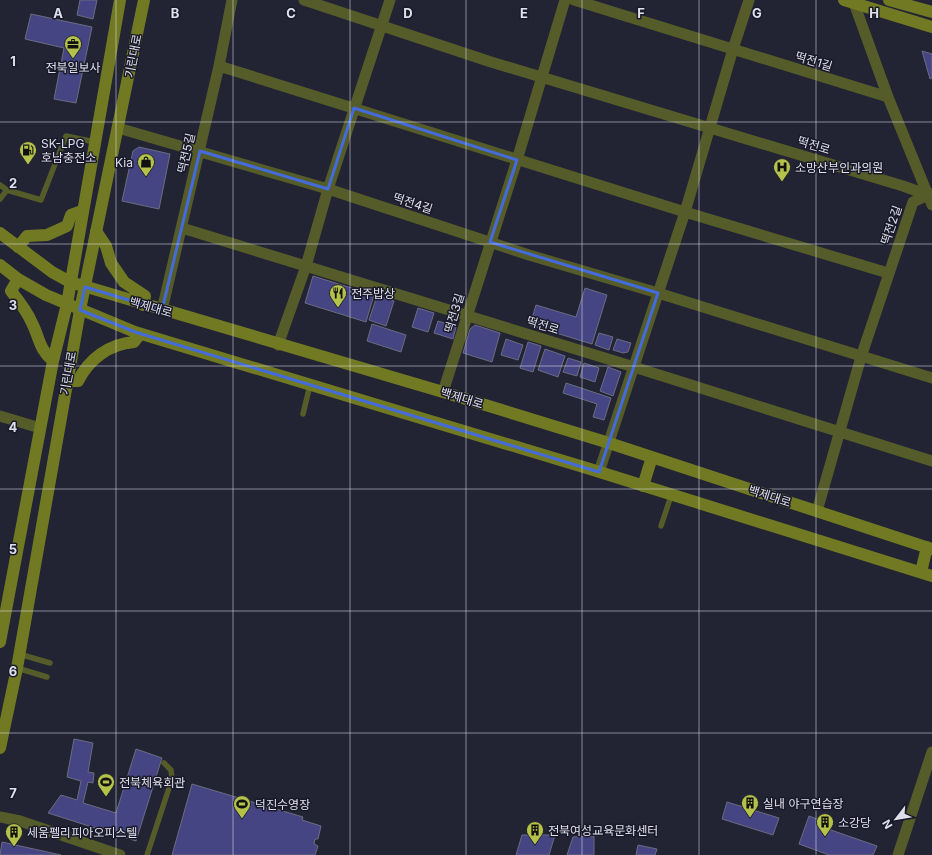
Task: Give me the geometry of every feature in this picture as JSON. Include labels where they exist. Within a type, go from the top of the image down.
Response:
[{"type":"street","name":"기린대로","points":[[0,642],[3,610],[53,361],[67,304],[120,0]]},
{"type":"street","name":"기린대로","points":[[0,748],[17,668],[80,310],[144,0]]},
{"type":"street","name":"떡전5길","points":[[162,310],[200,151],[232,0]]},
{"type":"street","points":[[304,0],[491,62],[541,76]]},
{"type":"street","points":[[278,345],[306,266],[328,189],[390,0]]},
{"type":"street","name":"떡전3길","points":[[443,392],[517,160],[565,0]]},
{"type":"street","points":[[574,0],[733,49]]},
{"type":"street","points":[[599,472],[684,212],[749,0]]},
{"type":"street","points":[[894,1],[931,9]]},
{"type":"street","points":[[849,2],[932,27]]},
{"type":"street","points":[[849,2],[931,198]]},
{"type":"street","name":"떡전1길","points":[[733,49],[888,97]]},
{"type":"street","points":[[219,66],[684,212],[888,273]]},
{"type":"street","name":"떡전로","points":[[541,76],[903,186],[931,198]]},
{"type":"street","name":"떡전4길","points":[[118,128],[328,189],[490,242]]},
{"type":"street","name":"떡전2길","points":[[817,510],[861,357],[913,202],[931,198]]},
{"type":"street","points":[[18,247],[27,236],[47,235],[66,226],[71,216],[82,211]]},
{"type":"street","points":[[182,228],[467,315]]},
{"type":"street","points":[[96,231],[106,246],[112,263],[124,282],[145,296],[143,305]]},
{"type":"street","name":"백제대로","points":[[0,233],[52,272],[70,282],[278,345],[443,392],[609,443],[930,548]]},
{"type":"street","points":[[490,242],[932,378]]},
{"type":"street","points":[[0,265],[18,279],[67,304],[140,334],[599,472],[671,496],[927,574],[930,548]]},
{"type":"street","points":[[18,279],[11,291],[21,303],[32,323],[44,354],[53,361]]},
{"type":"street","name":"떡전로","points":[[467,315],[793,418],[839,431]]},
{"type":"street","points":[[67,381],[78,381],[95,358],[110,348],[124,343],[134,342],[140,334]]},
{"type":"street","points":[[0,416],[40,428]]},
{"type":"street","points":[[839,431],[932,460]]},
{"type":"street","points":[[643,486],[652,457]]},
{"type":"street","points":[[898,855],[930,769],[932,752]]},
{"type":"street","points":[[0,816],[20,821],[91,851],[120,855]]},
{"type":"lane","points":[[0,185],[7,190],[41,200],[66,136],[95,142]]},
{"type":"lane","points":[[0,199],[7,190]]},
{"type":"lane","points":[[303,414],[310,385]]},
{"type":"lane","points":[[661,526],[671,496]]},
{"type":"lane","points":[[19,654],[50,663]]},
{"type":"lane","points":[[17,668],[47,677]]},
{"type":"lane","points":[[148,855],[172,779],[171,770],[164,763]]},
{"type":"highlighted area","points":[[354,108],[517,160],[490,242],[658,293],[599,472],[135,332],[80,310],[85,287],[162,310],[200,151],[328,189]]},
{"type":"building","points":[[80,0],[97,0],[93,19],[77,15]]},
{"type":"building","points":[[31,14],[92,27],[76,103],[54,99],[64,48],[25,39]]},
{"type":"building","points":[[922,51],[932,54],[932,78],[930,79]]},
{"type":"building","name":"Kia","points":[[139,147],[170,154],[159,209],[122,201],[133,151]]},
{"type":"building","points":[[313,276],[374,295],[366,322],[305,303]]},
{"type":"building","points":[[585,288],[607,295],[592,344],[530,325],[536,305],[576,317]]},
{"type":"building","points":[[377,296],[394,301],[386,326],[369,320]]},
{"type":"building","points":[[418,308],[434,313],[428,332],[412,327]]},
{"type":"building","points":[[438,321],[456,327],[453,339],[434,333]]},
{"type":"building","points":[[372,324],[406,335],[401,352],[367,341]]},
{"type":"building","points":[[475,325],[500,333],[492,362],[463,353],[470,329]]},
{"type":"building","points":[[599,333],[613,337],[609,350],[595,345]]},
{"type":"building","points":[[506,339],[523,345],[518,360],[501,355]]},
{"type":"building","points":[[617,339],[631,343],[628,352],[623,353],[613,350]]},
{"type":"building","points":[[528,342],[541,346],[533,372],[520,368]]},
{"type":"building","points":[[545,349],[565,356],[558,377],[538,370]]},
{"type":"building","points":[[568,358],[581,362],[577,376],[563,372]]},
{"type":"building","points":[[584,363],[599,368],[595,382],[580,377]]},
{"type":"building","points":[[608,367],[621,372],[613,396],[600,391]]},
{"type":"building","points":[[566,383],[611,398],[604,420],[593,417],[597,404],[563,393]]},
{"type":"building","points":[[74,739],[93,743],[88,772],[94,773],[93,783],[88,782],[83,803],[116,813],[136,749],[162,758],[136,841],[48,813],[61,795],[77,800],[81,781],[67,777]]},
{"type":"building","name":"덕진수영장","points":[[192,784],[303,817],[302,820],[321,826],[318,839],[315,839],[314,844],[318,846],[315,855],[172,855]]},
{"type":"building","name":"실내 야구연습장","points":[[727,802],[779,818],[773,835],[722,819]]},
{"type":"building","name":"소강당","points":[[809,816],[830,824],[828,829],[877,846],[873,855],[829,855],[799,844]]},
{"type":"building","name":"전북여성교육문화센터","points":[[522,835],[555,835],[549,855],[516,855]]},
{"type":"building","name":"전북여성교육문화센터","points":[[594,836],[594,855],[567,855],[573,837]]},
{"type":"building","name":"세움펠리피아오피스텔","points":[[2,842],[61,855],[0,855]]},
{"type":"building","points":[[638,845],[657,849],[655,855],[636,855]]},
{"type":"place","name":"전북일보사","points":[[73,59]]},
{"type":"place","name":"SK-LPG 호남충전소","points":[[28,165]]},
{"type":"place","name":"Kia","points":[[146,177]]},
{"type":"place","name":"소망산부인과의원","points":[[782,182]]},
{"type":"place","name":"전주밥상","points":[[338,308]]},
{"type":"place","name":"전북체육회관","points":[[106,797]]},
{"type":"place","name":"실내 야구연습장","points":[[750,818]]},
{"type":"place","name":"덕진수영장","points":[[242,819]]},
{"type":"place","name":"소강당","points":[[825,837]]},
{"type":"place","name":"전북여성교육문화센터","points":[[535,845]]},
{"type":"place","name":"세움펠리피아오피스텔","points":[[14,847]]}]
